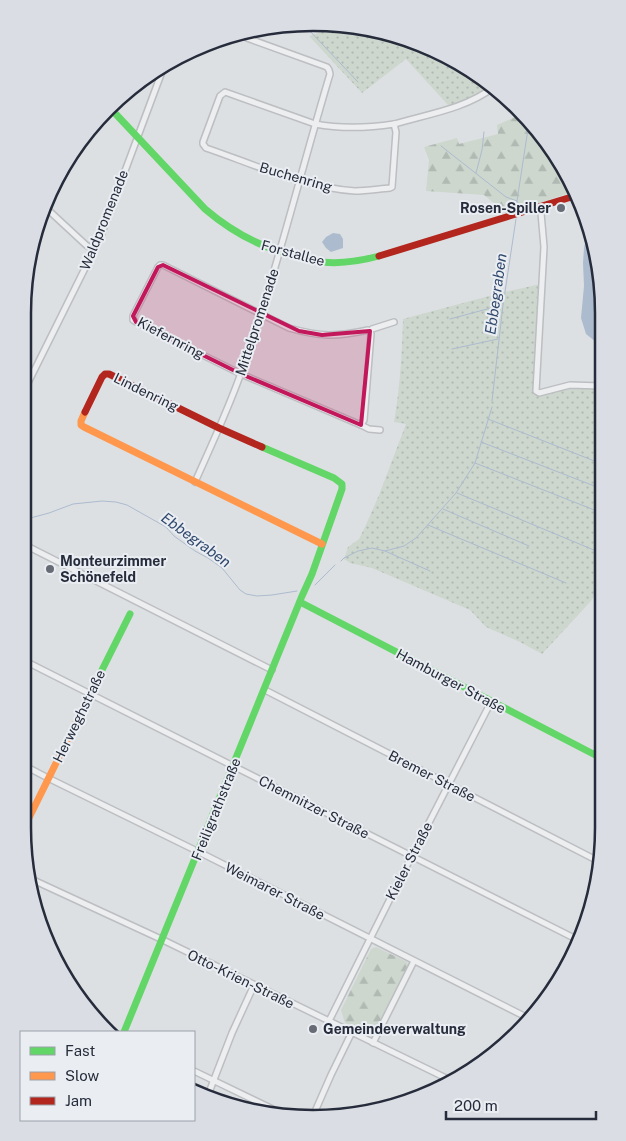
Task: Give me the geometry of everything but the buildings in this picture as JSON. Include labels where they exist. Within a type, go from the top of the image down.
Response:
[{"type":"street","name":"Mittelpromenade","points":[[195,482],[241,374],[280,252],[330,74],[327,67],[249,39]]},
{"type":"street","name":"Waldpromenade","points":[[31,377],[101,236],[160,76]]},
{"type":"street","points":[[394,124],[461,105],[488,91]]},
{"type":"street","name":"Buchenring","points":[[225,92],[315,124],[357,128],[394,124],[396,132],[392,187],[355,191],[300,181],[206,148],[203,142],[220,96],[225,92]]},
{"type":"street","name":"Forstallee","points":[[115,113],[213,216],[237,233],[258,244],[280,252],[322,262],[342,263],[360,261],[570,197]]},
{"type":"street","points":[[539,206],[544,247],[536,391],[570,385],[595,386]]},
{"type":"street","points":[[50,212],[94,250]]},
{"type":"street","name":"Kiefernring","points":[[380,430],[369,429],[241,374],[136,322],[133,320],[133,316],[158,267],[163,265],[289,328],[314,335],[341,335],[370,331],[394,322]]},
{"type":"street","points":[[361,425],[364,420],[370,331]]},
{"type":"street","name":"Lindenring","points":[[307,585],[322,544],[342,489],[342,484],[334,478],[219,428],[109,374],[105,374],[102,377],[81,421],[81,425],[322,544]]},
{"type":"street","points":[[31,548],[272,670]]},
{"type":"street","name":"Freiligrathstraße","points":[[124,1031],[307,585]]},
{"type":"street","name":"Herweghstraße","points":[[31,813],[136,602]]},
{"type":"street","name":"Hamburger Straße","points":[[300,602],[595,755]]},
{"type":"street","name":"Chemnitzer Straße","points":[[31,664],[572,937]]},
{"type":"street","name":"Bremer Straße","points":[[265,690],[593,858]]},
{"type":"street","name":"Kieler Straße","points":[[329,1021],[491,702]]},
{"type":"street","name":"Weimarer Straße","points":[[31,769],[523,1016]]},
{"type":"street","name":"Otto-Krien-Straße","points":[[37,882],[162,940],[444,1077]]},
{"type":"street","points":[[373,1043],[414,961]]},
{"type":"street","points":[[210,1090],[232,1033],[254,985]]},
{"type":"street","points":[[316,1110],[352,1032]]},
{"type":"street","points":[[195,1071],[264,1105]]},
{"type":"highlighted area","points":[[163,265],[299,331],[322,335],[370,331],[361,425],[241,374],[136,322],[133,316],[158,267]]},
{"type":"green space","points":[[320,31],[350,34],[404,46],[438,60],[485,89],[461,103],[448,105],[406,59],[362,93],[309,36]]},
{"type":"green space","points":[[515,117],[537,141],[568,193],[507,214],[484,195],[426,191],[429,160],[424,147],[457,138],[459,144],[498,134],[497,125]]},
{"type":"green space","points":[[541,284],[534,394],[573,386],[595,388],[595,595],[542,654],[486,627],[470,610],[372,568],[350,563],[344,559],[348,547],[359,539],[365,527],[406,424],[394,422],[398,396],[403,319]]},
{"type":"green space","points":[[376,947],[407,962],[409,967],[378,1028],[365,1033],[345,1023],[341,1010],[371,949]]},
{"type":"water","points":[[333,233],[340,234],[343,239],[343,248],[331,252],[322,242]]},
{"type":"water","points":[[585,241],[594,295],[595,341],[586,334],[581,318],[584,286]]},
{"type":"waterway","points":[[310,31],[358,82]]},
{"type":"waterway","name":"Ebbegraben","points":[[517,207],[528,130]]},
{"type":"waterway","points":[[476,173],[484,132]]},
{"type":"waterway","points":[[441,146],[506,197],[517,201]]},
{"type":"waterway","name":"Ebbegraben","points":[[492,401],[503,305],[516,219]]},
{"type":"waterway","points":[[450,319],[502,305]]},
{"type":"waterway","points":[[452,349],[498,339]]},
{"type":"waterway","name":"Ebbegraben","points":[[341,561],[358,551],[372,548],[385,551],[404,546],[416,538],[456,493],[475,463],[492,407]]},
{"type":"waterway","points":[[488,419],[595,461]]},
{"type":"waterway","points":[[481,442],[595,486]]},
{"type":"waterway","points":[[475,463],[595,510]]},
{"type":"waterway","points":[[457,493],[595,550]]},
{"type":"waterway","name":"Ebbegraben","points":[[31,518],[73,504],[102,501],[127,505],[166,527],[174,536],[222,568],[240,590],[246,594],[257,596],[297,591]]},
{"type":"waterway","points":[[443,509],[529,546]]},
{"type":"waterway","points":[[428,525],[566,583]]},
{"type":"waterway","points":[[385,551],[430,571]]},
{"type":"waterway","name":"Ebbegraben","points":[[315,585],[335,565]]},
{"type":"traffic: fast","points":[[115,113],[205,209],[236,232],[271,249],[322,262],[351,262],[379,256]]},
{"type":"traffic: fast","points":[[124,1031],[312,574],[342,489],[342,484],[334,478],[262,447]]},
{"type":"traffic: fast","points":[[300,602],[595,755]]},
{"type":"traffic: fast","points":[[98,678],[130,614]]},
{"type":"traffic: slow","points":[[85,412],[81,421],[81,425],[84,427],[322,544]]},
{"type":"traffic: slow","points":[[31,814],[98,678]]},
{"type":"traffic: jam","points":[[379,256],[570,197]]},
{"type":"traffic: jam","points":[[85,412],[102,377],[105,374],[109,374],[262,447]]},
{"type":"place","name":"Rosen-Spiller","points":[[561,208]]},
{"type":"place","name":"Monteurzimmer Schönefeld","points":[[50,569]]},
{"type":"place","name":"Gemeindeverwaltung","points":[[313,1029]]}]
